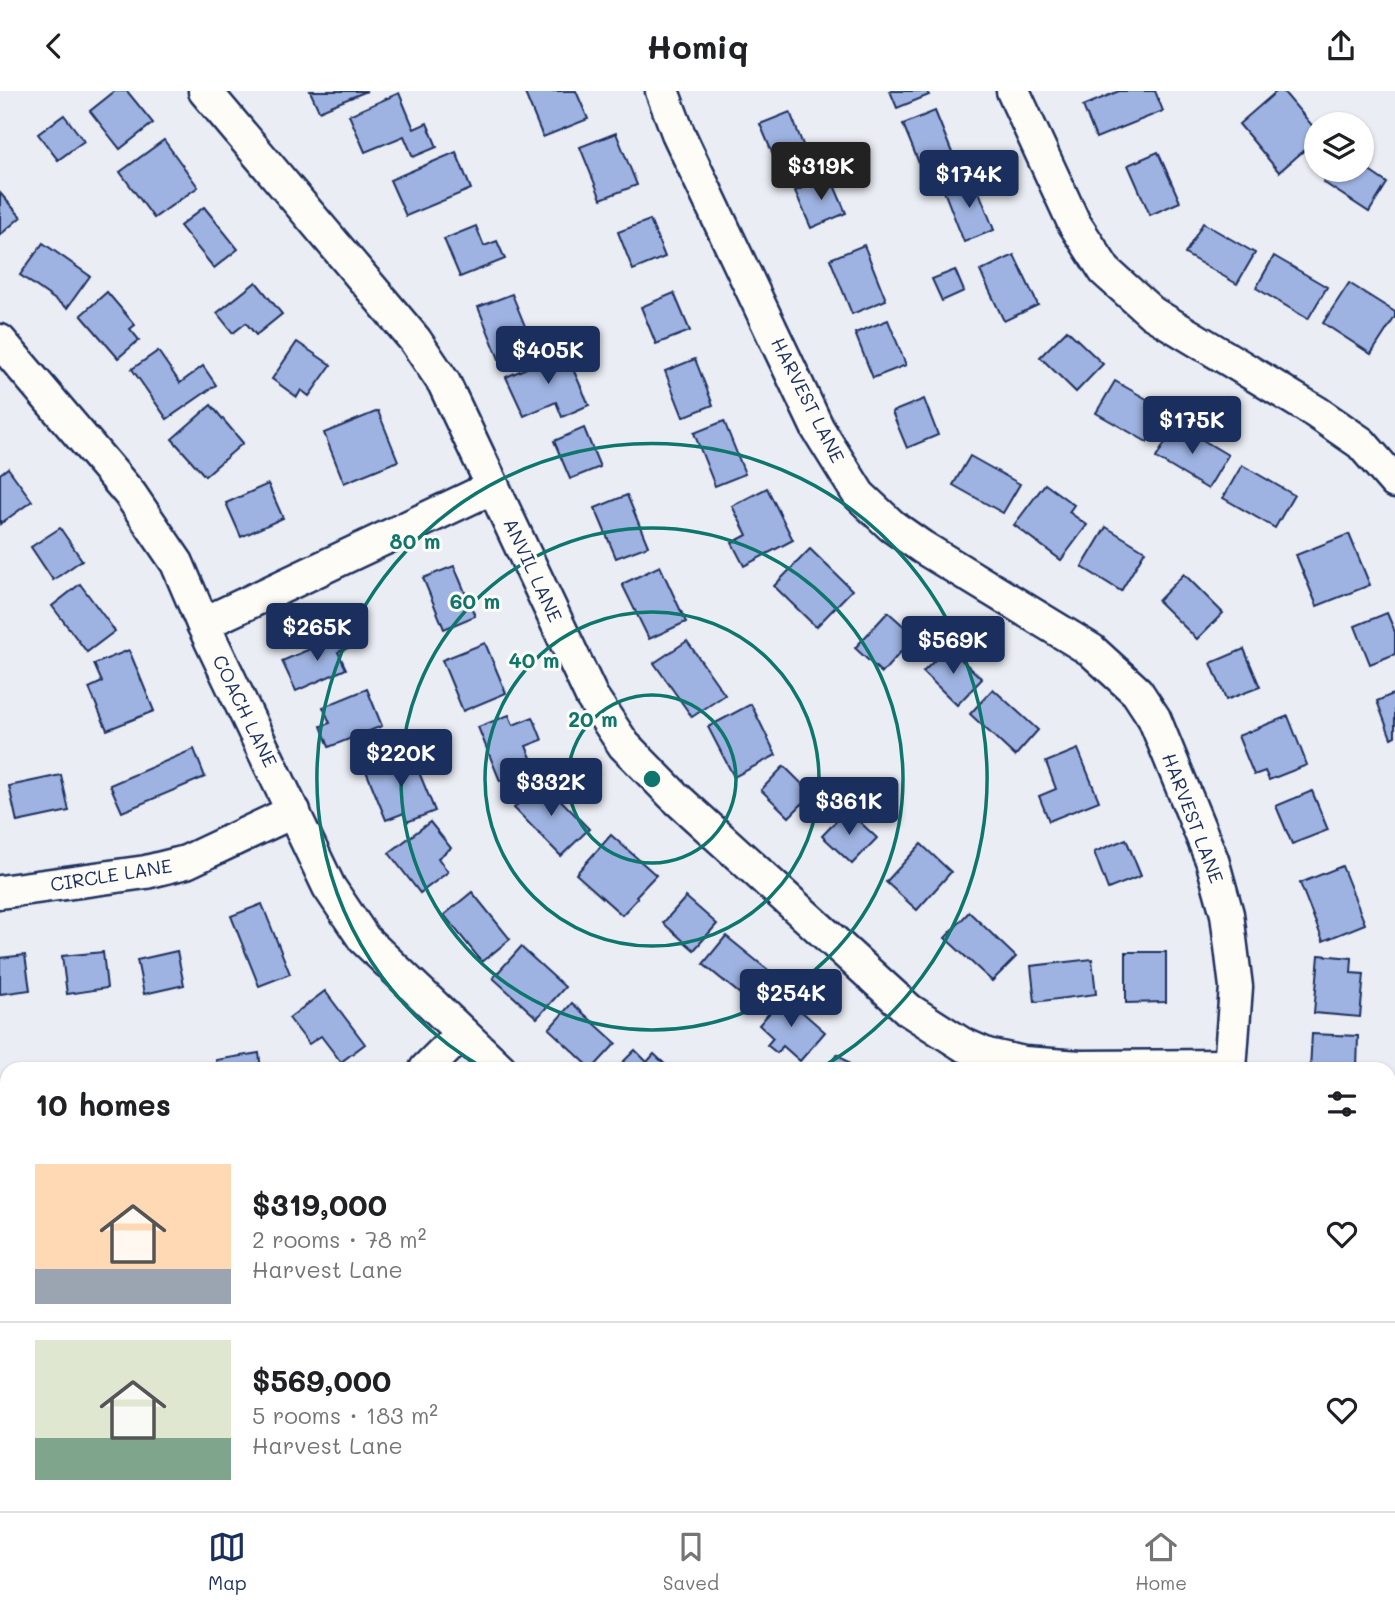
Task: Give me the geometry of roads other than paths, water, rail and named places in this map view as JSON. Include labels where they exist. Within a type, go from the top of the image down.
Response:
[{"type":"street","name":"ANVIL LANE","points":[[205,91],[415,340],[444,383],[593,697],[624,745],[685,806],[909,1010],[962,1044],[987,1055],[1019,1062]]},
{"type":"street","name":"HARVEST LANE","points":[[662,91],[678,133],[818,429],[859,495],[892,526],[922,547],[1091,650],[1137,692],[1154,718],[1212,860],[1227,914],[1236,987],[1230,1062]]},
{"type":"street","points":[[1013,91],[1074,223],[1105,271],[1152,313],[1316,412],[1361,443],[1395,482]]},
{"type":"street","name":"COACH LANE","points":[[0,341],[130,494],[177,563],[203,624],[329,887],[364,939],[493,1062]]},
{"type":"street","points":[[203,624],[493,487]]},
{"type":"street","name":"CIRCLE LANE","points":[[0,892],[146,872],[186,862],[294,811]]},
{"type":"street","points":[[433,1062],[462,1033]]}]
